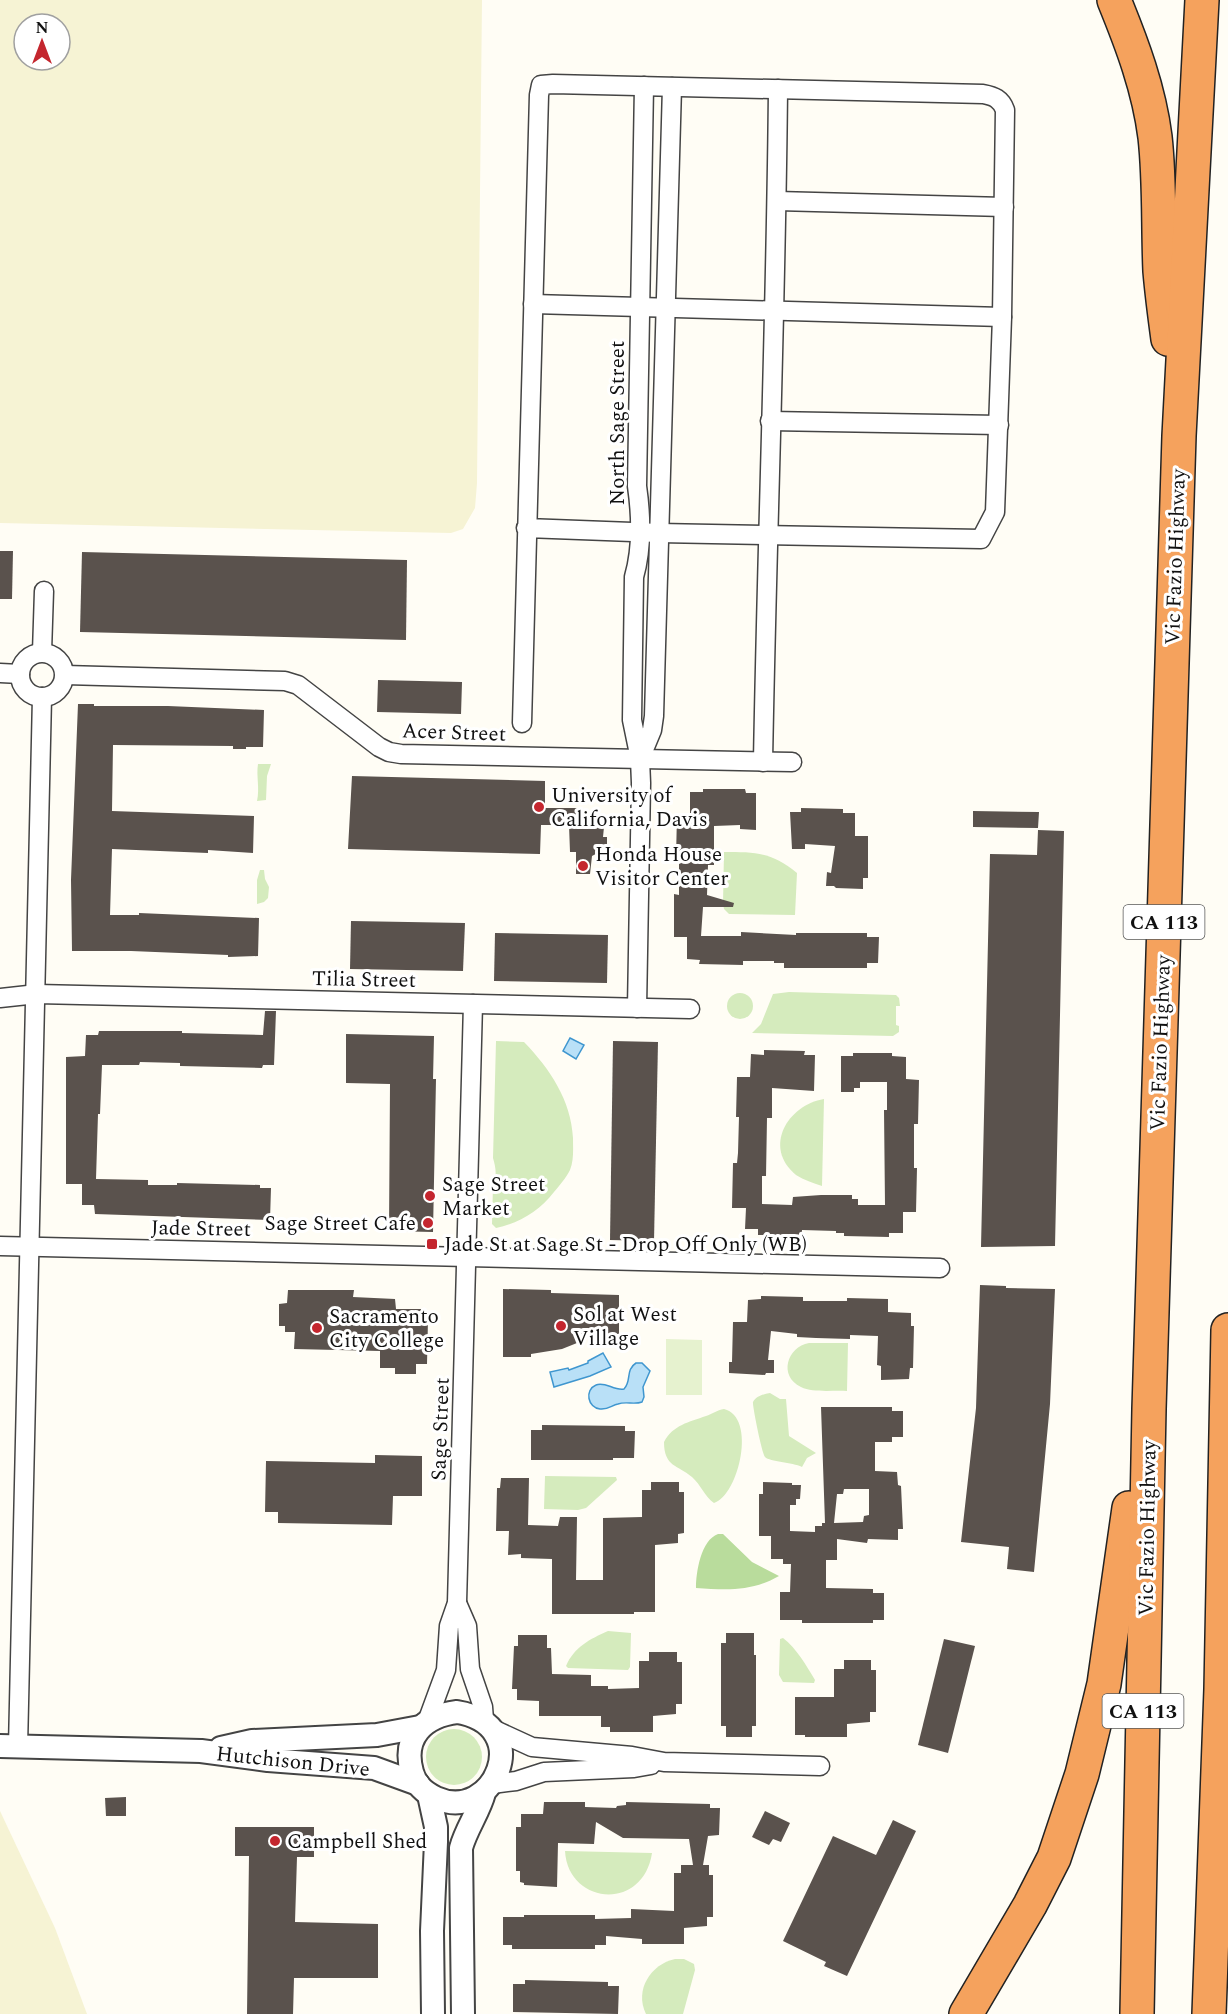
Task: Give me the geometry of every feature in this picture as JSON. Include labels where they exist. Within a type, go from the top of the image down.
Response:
[{"type":"highway","points":[[1114,0],[1132,44],[1145,88],[1154,135],[1158,181],[1160,272],[1179,436]]},
{"type":"highway","name":"Vic Fazio Highway","points":[[1137,2014],[1149,1409],[1179,436],[1202,0]]},
{"type":"highway","points":[[1209,2014],[1221,1689],[1228,1330]]},
{"type":"highway","points":[[966,2014],[1030,1905],[1054,1857],[1082,1774],[1104,1684],[1130,1502],[1149,1409]]},
{"type":"street","points":[[522,723],[526,528],[541,85],[983,94],[1002,102],[1005,111],[1004,207],[995,512],[981,539],[659,534],[526,528]]},
{"type":"street","name":"North Sage Street","points":[[637,1008],[640,759],[632,720],[634,577],[639,561],[640,502],[637,486],[644,86]]},
{"type":"street","name":"North Sage Street","points":[[640,759],[652,729],[654,716],[672,87]]},
{"type":"street","points":[[763,762],[778,89]]},
{"type":"street","points":[[777,201],[1004,207]]},
{"type":"street","points":[[533,304],[1002,317]]},
{"type":"street","points":[[770,421],[999,425]]},
{"type":"street","points":[[42,652],[44,591]]},
{"type":"street","points":[[42,652],[50,654],[61,662],[65,675],[64,682],[56,693],[42,698],[33,696],[26,690],[21,683],[20,674],[24,661],[29,656],[42,652]]},
{"type":"street","points":[[0,673],[20,674]]},
{"type":"street","name":"Acer Street","points":[[65,675],[285,681],[298,685],[379,747],[389,752],[402,754],[792,762]]},
{"type":"street","points":[[9,1746],[30,1247],[42,698]]},
{"type":"street","name":"Tilia Street","points":[[0,987],[36,994]]},
{"type":"street","name":"Tilia Street","points":[[0,998],[36,994],[690,1009]]},
{"type":"street","name":"Sage Street","points":[[424,1723],[446,1670],[449,1626],[457,1603],[473,1004]]},
{"type":"street","name":"Jade Street","points":[[0,1246],[940,1268]]},
{"type":"street","name":"Sage Street","points":[[457,1603],[467,1626],[470,1669],[489,1725]]},
{"type":"street","points":[[433,2014],[432,1931],[436,1827],[424,1790],[412,1773],[410,1754],[414,1737],[424,1723],[444,1713],[457,1712],[470,1714],[532,1747],[632,1756],[664,1762],[820,1766]]},
{"type":"street","name":"Hutchison Drive","points":[[201,1751],[252,1741],[358,1737],[424,1723]]},
{"type":"street","points":[[463,2014],[461,1848],[465,1834],[499,1770],[500,1757],[489,1725]]},
{"type":"street","name":"Hutchison Drive","points":[[9,1746],[201,1751],[268,1760],[374,1768],[424,1790]]},
{"type":"street","points":[[424,1790],[441,1800],[456,1802],[469,1800],[488,1788],[544,1772],[634,1768],[664,1762]]},
{"type":"shaded area","points":[[0,0],[482,0],[477,483],[475,508],[463,529],[451,533],[0,523]]},
{"type":"shaded area","points":[[0,1811],[55,1928],[87,2014],[0,2014]]},
{"type":"green space","points":[[258,764],[271,764],[267,776],[266,800],[257,801],[257,773]]},
{"type":"green space","points":[[724,852],[745,852],[771,857],[797,873],[795,915],[729,914],[723,904]]},
{"type":"green space","points":[[260,870],[264,870],[269,887],[268,898],[257,904],[257,880]]},
{"type":"green space","points":[[789,992],[896,995],[900,1006],[896,1006],[896,1025],[899,1026],[899,1032],[893,1036],[752,1033],[761,1024],[773,994]]},
{"type":"green space","points":[[740,993],[750,996],[753,1006],[750,1016],[740,1019],[730,1016],[727,1006],[730,996]]},
{"type":"green space","points":[[496,1041],[524,1042],[550,1074],[558,1086],[568,1111],[573,1150],[570,1170],[548,1199],[521,1219],[496,1228],[492,1224],[493,1185],[496,1172],[493,1158]]},
{"type":"green space","points":[[824,1099],[822,1186],[796,1175],[786,1164],[781,1152],[780,1140],[790,1118],[800,1109]]},
{"type":"green space","points":[[666,1339],[702,1340],[702,1395],[666,1395]]},
{"type":"green space","points":[[809,1343],[848,1343],[847,1391],[811,1390],[801,1387],[789,1376],[788,1362],[791,1356],[795,1350]]},
{"type":"green space","points":[[770,1393],[780,1399],[786,1399],[789,1436],[816,1453],[807,1458],[802,1467],[765,1457],[753,1402],[758,1397]]},
{"type":"green space","points":[[724,1409],[734,1415],[740,1426],[741,1456],[731,1486],[723,1497],[714,1503],[692,1477],[669,1461],[664,1442],[682,1425]]},
{"type":"green space","points":[[545,1476],[616,1477],[617,1480],[586,1508],[578,1510],[544,1509]]},
{"type":"green space","points":[[718,1534],[723,1534],[752,1562],[779,1576],[749,1587],[696,1588],[701,1557],[707,1543]]},
{"type":"green space","points":[[608,1631],[631,1633],[628,1670],[568,1668],[566,1666],[578,1649]]},
{"type":"green space","points":[[783,1638],[801,1658],[815,1680],[814,1683],[783,1682],[779,1675],[780,1639]]},
{"type":"green space","points":[[454,1729],[474,1737],[482,1757],[474,1777],[454,1785],[434,1777],[426,1757],[434,1737]]},
{"type":"green space","points":[[565,1851],[652,1853],[646,1872],[635,1885],[621,1893],[606,1894],[591,1891],[579,1882],[569,1869]]},
{"type":"green space","points":[[675,1959],[684,1959],[694,1964],[695,1970],[683,2014],[646,2014],[642,1996],[647,1979],[659,1966]]},
{"type":"water","points":[[570,1038],[584,1045],[576,1059],[563,1051]]},
{"type":"water","points":[[603,1353],[611,1367],[554,1387],[550,1372],[568,1368],[569,1370],[588,1363]]},
{"type":"water","points":[[636,1363],[642,1363],[650,1371],[643,1387],[642,1402],[621,1403],[603,1409],[593,1406],[589,1398],[592,1387],[603,1384],[624,1389],[631,1369]]},
{"type":"building","points":[[0,551],[13,551],[12,599],[0,599]]},
{"type":"building","points":[[82,552],[407,560],[406,640],[80,632]]},
{"type":"building","points":[[378,680],[462,682],[461,714],[377,712]]},
{"type":"building","points":[[78,704],[264,710],[263,747],[233,749],[233,746],[113,745],[112,811],[254,816],[253,853],[112,849],[110,915],[139,915],[139,913],[259,918],[258,956],[228,957],[228,955],[131,951],[72,951],[71,880]]},
{"type":"building","points":[[352,776],[545,781],[545,808],[583,808],[583,827],[604,827],[603,837],[607,837],[607,848],[592,856],[590,874],[576,874],[576,852],[570,852],[569,825],[541,825],[540,854],[348,849]]},
{"type":"building","points":[[703,789],[745,789],[746,793],[756,793],[756,830],[740,829],[740,825],[714,826],[714,865],[708,865],[707,895],[734,903],[733,907],[703,907],[701,936],[741,936],[741,932],[796,935],[796,933],[867,933],[867,937],[879,937],[878,963],[867,963],[867,968],[784,968],[784,963],[774,963],[774,961],[743,961],[743,965],[699,964],[700,960],[687,959],[687,937],[674,937],[674,894],[679,895],[679,859],[676,858],[677,814],[690,814],[690,792],[703,792]]},
{"type":"building","points":[[801,808],[843,809],[843,813],[855,813],[855,836],[868,836],[868,878],[863,878],[863,889],[826,886],[827,872],[831,873],[835,846],[805,844],[805,849],[792,849],[790,812],[801,812]]},
{"type":"building","points":[[973,811],[1039,812],[1038,828],[973,827]]},
{"type":"building","points":[[1038,830],[1064,831],[1055,1246],[981,1247],[990,854],[1037,855]]},
{"type":"building","points":[[351,921],[465,923],[463,971],[350,969]]},
{"type":"building","points":[[495,933],[608,935],[607,983],[494,981]]},
{"type":"building","points":[[265,1011],[276,1011],[274,1065],[263,1065],[262,1068],[180,1066],[180,1063],[140,1062],[139,1065],[102,1065],[96,1179],[148,1180],[148,1185],[177,1185],[177,1183],[260,1185],[260,1188],[271,1188],[270,1220],[95,1214],[94,1205],[82,1205],[82,1184],[66,1184],[66,1057],[85,1056],[86,1035],[98,1035],[99,1031],[182,1031],[182,1033],[263,1035]]},
{"type":"building","points":[[346,1034],[434,1036],[433,1079],[436,1079],[433,1232],[389,1231],[390,1084],[346,1083]]},
{"type":"building","points":[[613,1041],[658,1042],[654,1241],[610,1240]]},
{"type":"building","points":[[764,1050],[805,1051],[804,1055],[815,1055],[814,1091],[772,1088],[772,1118],[767,1118],[766,1176],[762,1176],[762,1204],[792,1205],[793,1197],[852,1195],[852,1199],[858,1199],[858,1205],[885,1205],[884,1110],[887,1110],[887,1082],[860,1082],[860,1088],[854,1088],[854,1092],[841,1092],[841,1056],[853,1056],[853,1053],[892,1053],[892,1056],[906,1057],[906,1079],[919,1080],[918,1124],[914,1124],[914,1168],[917,1168],[916,1212],[903,1212],[903,1233],[889,1233],[889,1237],[844,1236],[844,1233],[836,1233],[836,1231],[802,1230],[802,1235],[758,1235],[758,1229],[745,1229],[746,1208],[732,1208],[733,1163],[737,1163],[738,1153],[737,1077],[750,1077],[751,1054],[764,1055]]},
{"type":"building","points":[[980,1285],[1055,1289],[1050,1404],[1034,1572],[1007,1569],[1009,1547],[961,1542],[976,1408]]},
{"type":"building","name":"Sol at West Village","points":[[503,1289],[619,1295],[619,1334],[582,1334],[582,1341],[562,1349],[531,1354],[531,1357],[503,1357]]},
{"type":"building","points":[[288,1290],[354,1290],[353,1297],[395,1299],[396,1309],[421,1309],[421,1318],[428,1319],[427,1364],[416,1364],[416,1374],[395,1374],[395,1368],[380,1368],[380,1351],[294,1349],[295,1332],[285,1332],[285,1326],[279,1326],[279,1304],[287,1303]]},
{"type":"building","points":[[761,1296],[803,1297],[803,1301],[847,1301],[847,1298],[888,1299],[888,1312],[911,1313],[911,1326],[914,1326],[913,1368],[910,1368],[909,1379],[881,1380],[881,1366],[877,1365],[878,1336],[850,1335],[850,1339],[816,1338],[797,1337],[797,1334],[771,1331],[768,1360],[774,1360],[774,1373],[765,1375],[729,1373],[729,1362],[732,1362],[733,1322],[747,1322],[748,1300],[761,1299]]},
{"type":"building","points":[[821,1407],[892,1407],[892,1411],[903,1411],[903,1437],[892,1437],[892,1442],[875,1442],[875,1471],[897,1472],[898,1485],[901,1486],[903,1529],[898,1529],[898,1540],[868,1539],[867,1543],[837,1539],[837,1560],[826,1560],[826,1588],[873,1589],[873,1593],[884,1593],[884,1620],[873,1620],[873,1623],[802,1623],[802,1620],[780,1620],[780,1592],[790,1592],[791,1564],[783,1564],[783,1559],[771,1559],[771,1536],[759,1536],[759,1494],[763,1494],[763,1482],[801,1485],[800,1499],[796,1499],[796,1505],[790,1505],[790,1531],[815,1532],[815,1526],[822,1526],[822,1523],[825,1523]],"holes":[[[844,1489],[869,1489],[869,1515],[864,1516],[863,1522],[834,1523],[837,1494],[843,1494]]]},
{"type":"building","points":[[542,1425],[625,1426],[625,1431],[635,1431],[634,1458],[531,1460],[531,1430],[542,1430]]},
{"type":"building","points":[[375,1455],[422,1456],[422,1496],[393,1496],[392,1525],[278,1523],[278,1512],[265,1512],[266,1461],[375,1463]]},
{"type":"building","points":[[501,1478],[529,1478],[528,1525],[558,1526],[560,1517],[577,1517],[576,1580],[603,1580],[603,1518],[642,1517],[642,1490],[651,1490],[651,1482],[679,1482],[679,1492],[684,1492],[684,1533],[678,1534],[678,1543],[655,1545],[655,1612],[552,1614],[552,1559],[521,1558],[521,1554],[508,1555],[509,1531],[496,1531],[497,1488],[500,1488]]},
{"type":"building","points":[[726,1633],[754,1633],[756,1726],[752,1726],[752,1737],[726,1737],[726,1726],[721,1726],[721,1643],[726,1643]]},
{"type":"building","points":[[518,1635],[547,1635],[547,1648],[551,1648],[552,1674],[591,1675],[591,1686],[608,1686],[608,1689],[639,1688],[639,1661],[649,1661],[649,1652],[677,1652],[677,1662],[682,1662],[682,1704],[676,1704],[676,1714],[653,1716],[653,1732],[610,1732],[610,1727],[601,1727],[601,1716],[539,1716],[539,1701],[517,1700],[517,1689],[512,1689],[514,1646],[518,1646]]},
{"type":"building","points":[[944,1639],[975,1646],[948,1753],[918,1745]]},
{"type":"building","points":[[844,1660],[871,1660],[871,1670],[876,1670],[876,1712],[870,1712],[870,1722],[847,1724],[847,1737],[795,1735],[795,1697],[834,1697],[834,1669],[844,1669]]},
{"type":"building","points":[[126,1797],[126,1816],[106,1816],[105,1798]]},
{"type":"building","points":[[544,1802],[585,1802],[585,1807],[616,1808],[626,1805],[626,1802],[710,1804],[710,1808],[720,1808],[719,1835],[708,1836],[703,1865],[709,1865],[709,1875],[713,1875],[713,1917],[707,1917],[707,1926],[684,1928],[684,1944],[642,1944],[642,1939],[606,1936],[606,1945],[595,1945],[595,1949],[512,1949],[512,1945],[503,1945],[503,1917],[595,1915],[595,1919],[631,1918],[631,1909],[674,1911],[674,1873],[681,1873],[681,1865],[693,1865],[689,1839],[623,1838],[596,1822],[594,1844],[558,1843],[557,1887],[524,1885],[520,1882],[520,1871],[516,1871],[516,1827],[521,1827],[521,1814],[543,1814]]},
{"type":"building","points":[[765,1811],[790,1823],[781,1842],[773,1839],[769,1845],[752,1837]]},
{"type":"building","points":[[893,1820],[916,1831],[847,1976],[824,1966],[826,1962],[783,1941],[833,1836],[876,1855]]},
{"type":"building","points":[[235,1827],[314,1827],[314,1857],[297,1857],[295,1922],[378,1924],[378,1978],[294,1978],[293,2014],[247,2014],[249,1856],[235,1856]]},
{"type":"building","points":[[525,1980],[608,1982],[608,1986],[619,1986],[618,2014],[513,2012],[513,1984],[525,1984]]},
{"type":"place","name":"University of California, Davis","points":[[539,807]]},
{"type":"place","name":"Honda House Visitor Center","points":[[583,866]]},
{"type":"place","name":"Sage Street Market","points":[[430,1196]]},
{"type":"place","name":"Sage Street Cafe","points":[[428,1223]]},
{"type":"place","name":"Jade St at Sage St - Drop Off Only (WB)","points":[[432,1244]]},
{"type":"place","name":"Sol at West Village","points":[[561,1326]]},
{"type":"place","name":"Sacramento City College","points":[[317,1328]]},
{"type":"place","name":"Campbell Shed","points":[[275,1841]]}]
